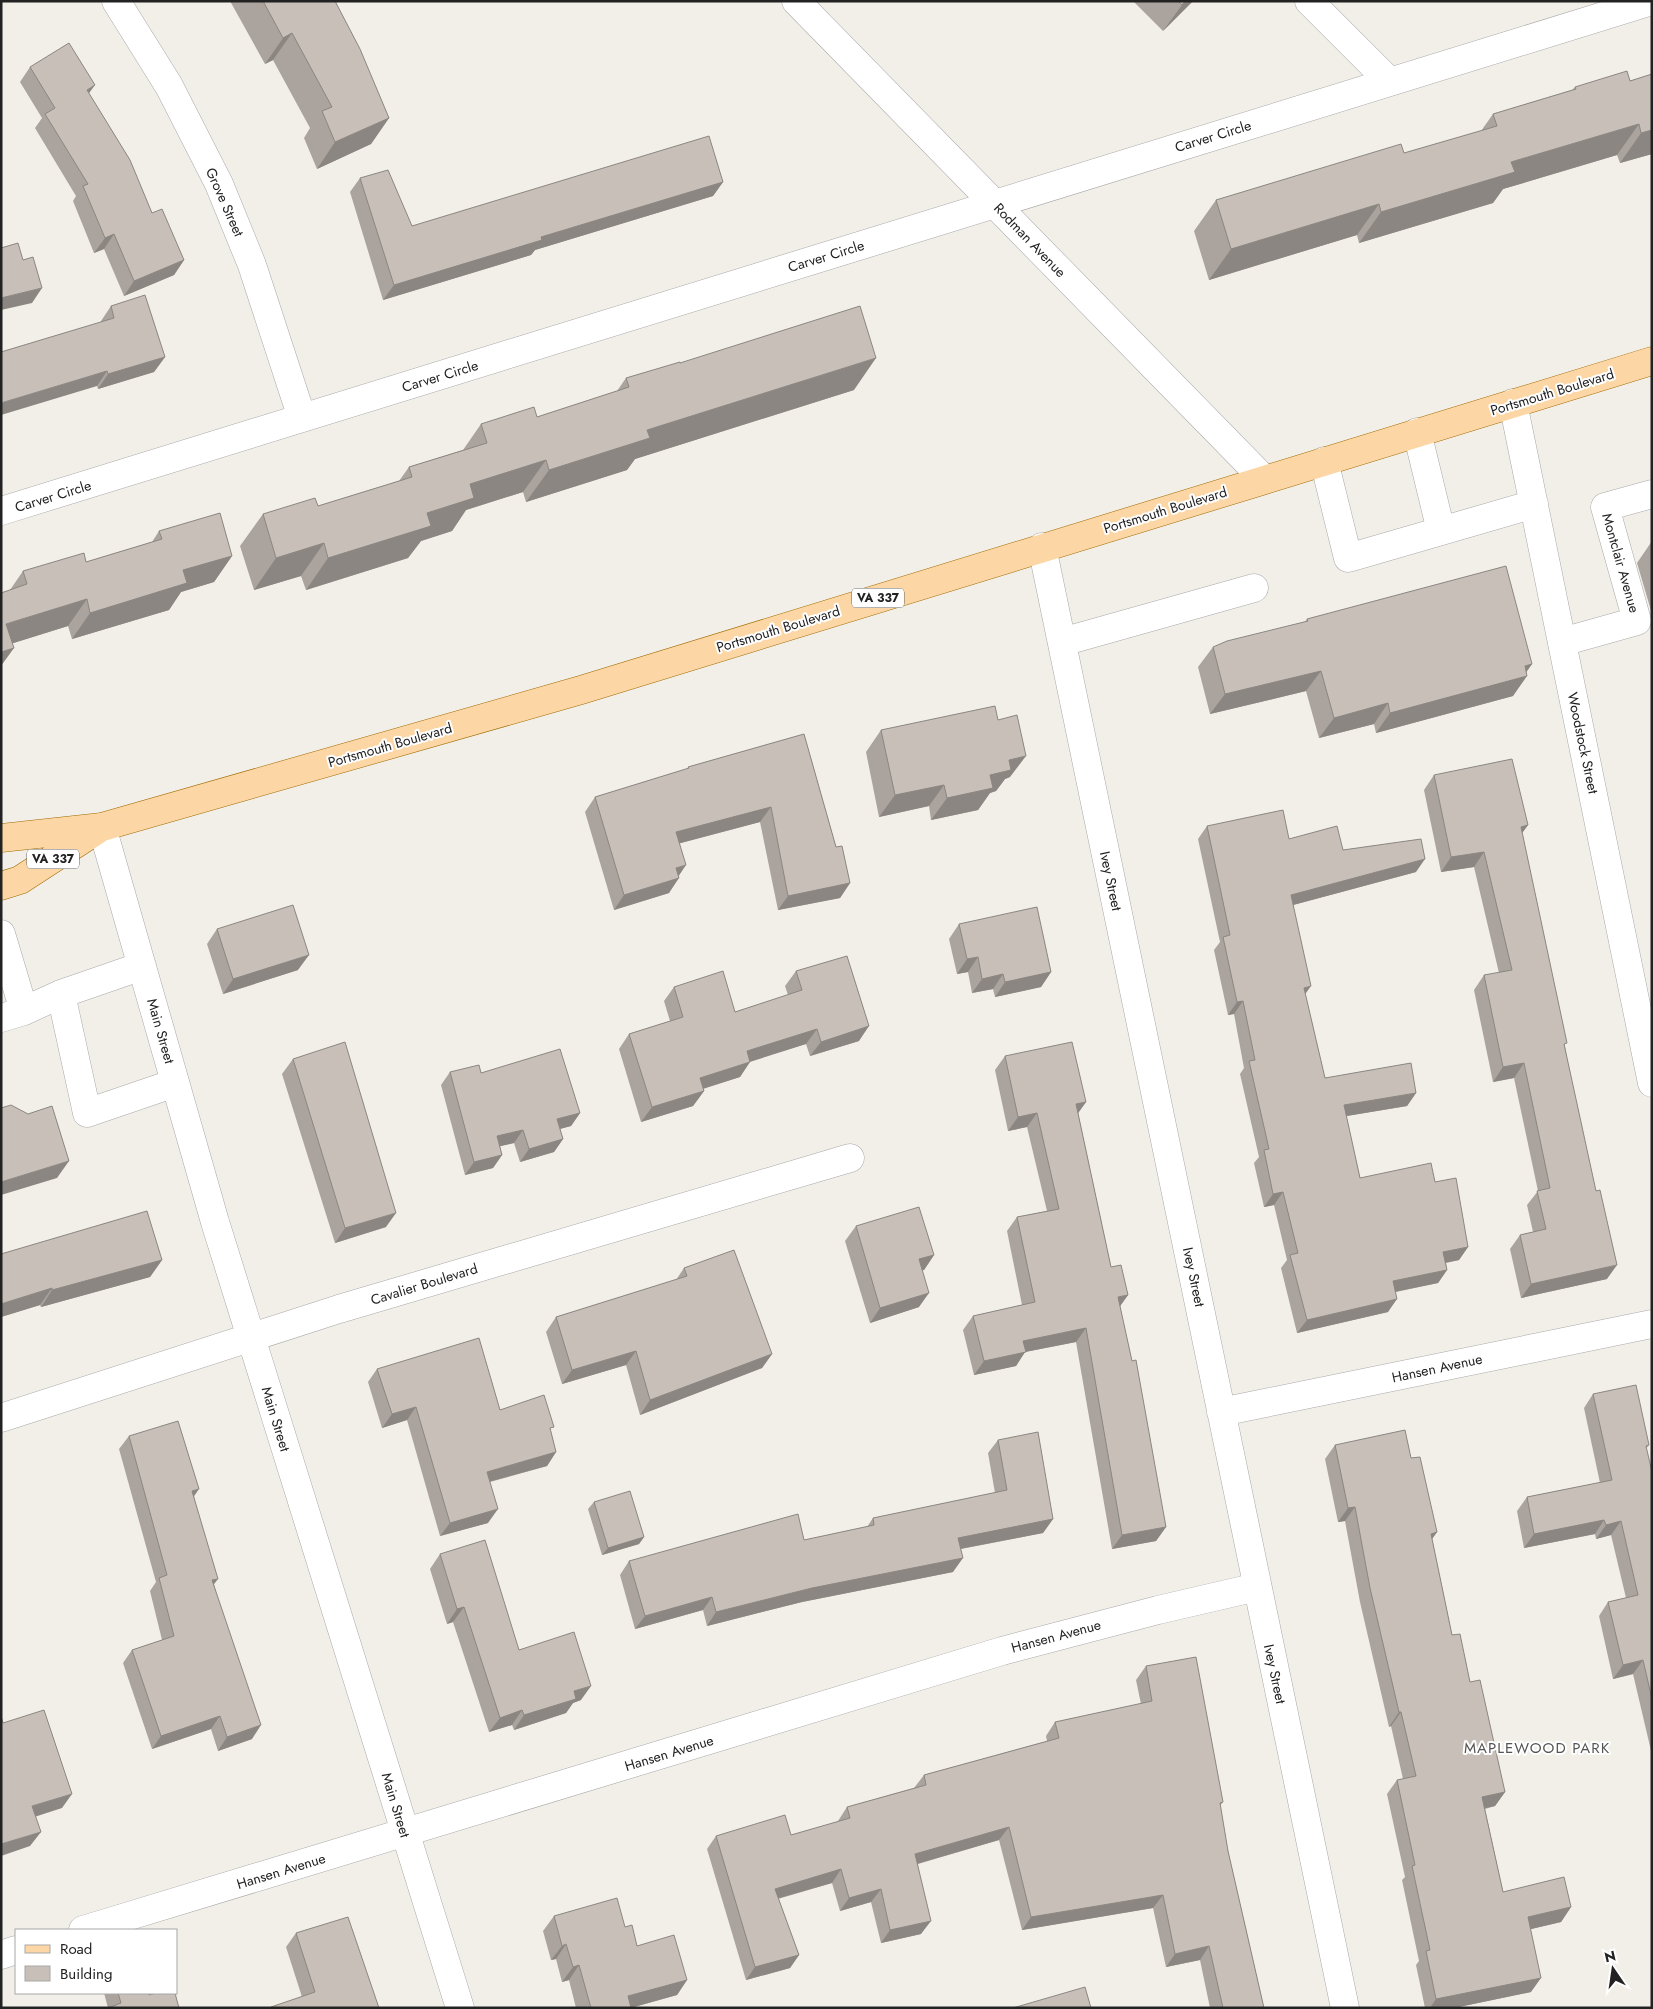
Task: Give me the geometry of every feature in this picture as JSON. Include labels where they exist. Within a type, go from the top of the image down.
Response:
[{"type":"main road","name":"Portsmouth Boulevard","points":[[1,838],[102,827],[581,690],[1652,361]]},
{"type":"main road","name":"Portsmouth Boulevard","points":[[1,886],[20,880],[102,827]]},
{"type":"street","name":"Grove Street","points":[[116,1],[169,86],[219,184],[252,265],[302,418]]},
{"type":"street","name":"Rodman Avenue","points":[[796,1],[1264,479]]},
{"type":"street","points":[[1309,1],[1389,81]]},
{"type":"street","name":"Carver Circle","points":[[1,511],[1389,81],[1652,2]]},
{"type":"street","name":"Woodstock Street","points":[[1513,403],[1652,1083]]},
{"type":"street","points":[[1417,432],[1440,531]]},
{"type":"street","points":[[1324,461],[1348,558],[1534,504]]},
{"type":"street","name":"Montclair Avenue","points":[[1562,642],[1637,620],[1605,507],[1652,494]]},
{"type":"street","name":"Ivey Street","points":[[1042,547],[1345,2008]]},
{"type":"street","points":[[1062,642],[1254,588]]},
{"type":"street","name":"Main Street","points":[[102,827],[251,1338],[460,2008]]},
{"type":"street","points":[[1,934],[13,1015],[61,994],[142,966]]},
{"type":"street","points":[[61,994],[87,1113],[176,1082]]},
{"type":"street","name":"Cavalier Boulevard","points":[[1,1418],[348,1306],[850,1158]]},
{"type":"street","name":"Hansen Avenue","points":[[1222,1412],[1652,1324]]},
{"type":"street","name":"Hansen Avenue","points":[[86,1929],[405,1834],[1002,1651],[1158,1610],[1257,1587]]},
{"type":"street","points":[[1,1955],[15,1950]]},
{"type":"building","points":[[263,1],[335,1],[360,49],[389,118],[335,142],[322,111],[332,107],[292,33],[283,38]]},
{"type":"building","points":[[69,43],[95,85],[87,90],[130,160],[152,213],[162,209],[184,260],[134,281],[114,234],[105,238],[83,186],[88,184],[45,114],[55,108],[30,67]]},
{"type":"building","points":[[1627,71],[1630,81],[1652,74],[1652,130],[1641,133],[1639,124],[1511,162],[1515,172],[1381,212],[1379,204],[1231,249],[1216,200],[1401,144],[1404,153],[1497,126],[1493,114],[1576,89],[1575,87]]},
{"type":"building","points":[[709,136],[723,182],[541,237],[542,240],[394,285],[360,178],[388,170],[412,226]]},
{"type":"building","points":[[18,243],[23,260],[33,257],[42,288],[1,298],[1,248]]},
{"type":"building","points":[[145,295],[165,357],[108,374],[107,371],[1,403],[1,352],[114,318],[111,306]]},
{"type":"building","points":[[860,306],[876,358],[647,430],[650,438],[549,470],[546,460],[470,484],[474,498],[427,513],[431,526],[328,558],[324,543],[276,558],[263,514],[315,498],[318,506],[412,477],[409,467],[487,443],[481,424],[534,407],[537,417],[629,387],[626,378],[680,363]]},
{"type":"building","points":[[220,513],[232,556],[183,570],[187,583],[90,613],[87,599],[6,624],[14,648],[1,652],[1,593],[27,584],[23,571],[84,553],[86,562],[162,539],[159,531]]},
{"type":"building","points":[[1506,566],[1532,664],[1525,666],[1527,676],[1390,713],[1388,703],[1334,718],[1321,671],[1225,694],[1213,647],[1227,641],[1308,621],[1307,619]]},
{"type":"building","points":[[995,706],[998,720],[1017,715],[1026,756],[1009,760],[1011,770],[990,775],[993,788],[947,798],[944,785],[895,795],[881,730]]},
{"type":"building","points":[[804,734],[836,847],[842,846],[850,883],[788,896],[771,807],[676,832],[686,865],[676,868],[679,878],[624,895],[595,797],[688,767]]},
{"type":"building","points":[[1512,759],[1528,825],[1521,827],[1567,1043],[1564,1044],[1596,1191],[1600,1190],[1617,1265],[1531,1284],[1520,1235],[1546,1229],[1537,1191],[1550,1188],[1524,1063],[1503,1067],[1484,975],[1512,970],[1484,852],[1451,857],[1434,775]]},
{"type":"building","points":[[1283,810],[1289,839],[1337,826],[1343,850],[1421,839],[1425,859],[1291,895],[1311,986],[1304,988],[1325,1078],[1411,1063],[1416,1093],[1344,1105],[1360,1178],[1431,1163],[1435,1182],[1456,1178],[1468,1247],[1443,1252],[1447,1270],[1393,1281],[1397,1299],[1307,1320],[1290,1255],[1298,1253],[1283,1192],[1273,1194],[1264,1150],[1269,1149],[1249,1061],[1255,1060],[1243,1001],[1237,1002],[1223,937],[1230,935],[1207,826]]},
{"type":"building","points":[[293,905],[309,955],[233,979],[217,929]]},
{"type":"building","points":[[1037,907],[1051,972],[1005,982],[1003,974],[982,979],[978,957],[967,959],[959,924]]},
{"type":"building","points":[[847,956],[869,1026],[821,1042],[817,1029],[747,1051],[750,1062],[700,1078],[704,1091],[652,1107],[629,1034],[683,1017],[674,987],[723,971],[735,1012],[802,990],[796,971]]},
{"type":"building","points":[[345,1042],[396,1213],[345,1228],[293,1059]]},
{"type":"building","points":[[1072,1042],[1086,1102],[1076,1104],[1111,1267],[1121,1265],[1128,1295],[1118,1297],[1132,1361],[1136,1360],[1166,1527],[1122,1535],[1086,1328],[1023,1341],[1026,1352],[984,1361],[973,1316],[1035,1302],[1017,1217],[1059,1209],[1037,1113],[1018,1117],[1005,1056]]},
{"type":"building","points":[[560,1049],[580,1113],[557,1119],[563,1139],[529,1149],[523,1130],[497,1136],[502,1155],[474,1162],[450,1072],[479,1065],[481,1073]]},
{"type":"building","points":[[11,1105],[28,1114],[52,1106],[69,1161],[1,1182],[1,1108]]},
{"type":"building","points":[[919,1207],[934,1255],[919,1259],[929,1293],[880,1308],[856,1226]]},
{"type":"building","points":[[147,1211],[162,1260],[52,1290],[52,1288],[1,1304],[1,1254]]},
{"type":"building","points":[[734,1250],[772,1354],[650,1400],[636,1351],[572,1370],[556,1317],[687,1276],[684,1268]]},
{"type":"building","points":[[479,1338],[500,1410],[544,1395],[554,1427],[550,1428],[556,1452],[487,1472],[498,1509],[450,1523],[416,1407],[392,1414],[377,1369]]},
{"type":"building","points":[[1636,1385],[1649,1445],[1646,1446],[1652,1472],[1652,1699],[1643,1660],[1623,1665],[1608,1602],[1638,1595],[1621,1521],[1606,1525],[1604,1520],[1534,1534],[1527,1497],[1612,1480],[1593,1394]]},
{"type":"building","points":[[178,1421],[199,1489],[192,1491],[218,1579],[212,1580],[261,1725],[227,1737],[220,1716],[161,1736],[132,1650],[174,1636],[159,1578],[167,1575],[129,1436]]},
{"type":"building","points":[[1405,1430],[1411,1458],[1420,1457],[1437,1532],[1431,1534],[1452,1635],[1460,1634],[1470,1682],[1480,1680],[1505,1792],[1482,1797],[1503,1892],[1564,1877],[1571,1907],[1528,1917],[1541,1978],[1436,1999],[1426,1951],[1430,1950],[1412,1866],[1415,1865],[1397,1780],[1416,1776],[1370,1588],[1355,1507],[1348,1508],[1335,1445]]},
{"type":"building","points":[[1038,1432],[1053,1519],[958,1538],[963,1558],[812,1588],[716,1612],[712,1597],[645,1616],[629,1561],[798,1514],[804,1540],[874,1525],[873,1518],[1007,1490],[998,1440]]},
{"type":"building","points":[[630,1491],[644,1537],[608,1548],[594,1502]]},
{"type":"building","points":[[485,1540],[519,1650],[574,1632],[591,1686],[574,1691],[576,1699],[524,1715],[522,1710],[500,1718],[464,1607],[457,1609],[440,1554]]},
{"type":"building","points":[[1196,1657],[1223,1802],[1220,1803],[1228,1851],[1264,2008],[1223,2008],[1209,1946],[1175,1954],[1163,1895],[1031,1917],[1009,1827],[915,1854],[931,1921],[890,1930],[881,1889],[849,1898],[841,1869],[775,1889],[799,1955],[755,1967],[716,1836],[785,1815],[791,1835],[850,1818],[847,1807],[926,1785],[924,1775],[1059,1738],[1055,1722],[1152,1701],[1146,1666]]},
{"type":"building","points":[[44,1710],[72,1794],[32,1806],[41,1832],[1,1844],[1,1716],[3,1723]]},
{"type":"building","points":[[617,1898],[625,1927],[632,1925],[637,1946],[674,1935],[687,1980],[628,1996],[631,2008],[591,2008],[579,1965],[573,1967],[566,1944],[562,1946],[554,1916]]},
{"type":"building","points":[[348,1917],[379,2008],[271,2008],[315,1992],[296,1933]]},
{"type":"building","points":[[1085,1987],[1091,2008],[1013,2008]]},
{"type":"building","points":[[118,1994],[175,1994],[179,2008],[108,2008],[121,2003]]},
{"type":"district","name":"MAPLEWOOD PARK","points":[[1537,1748]]}]
